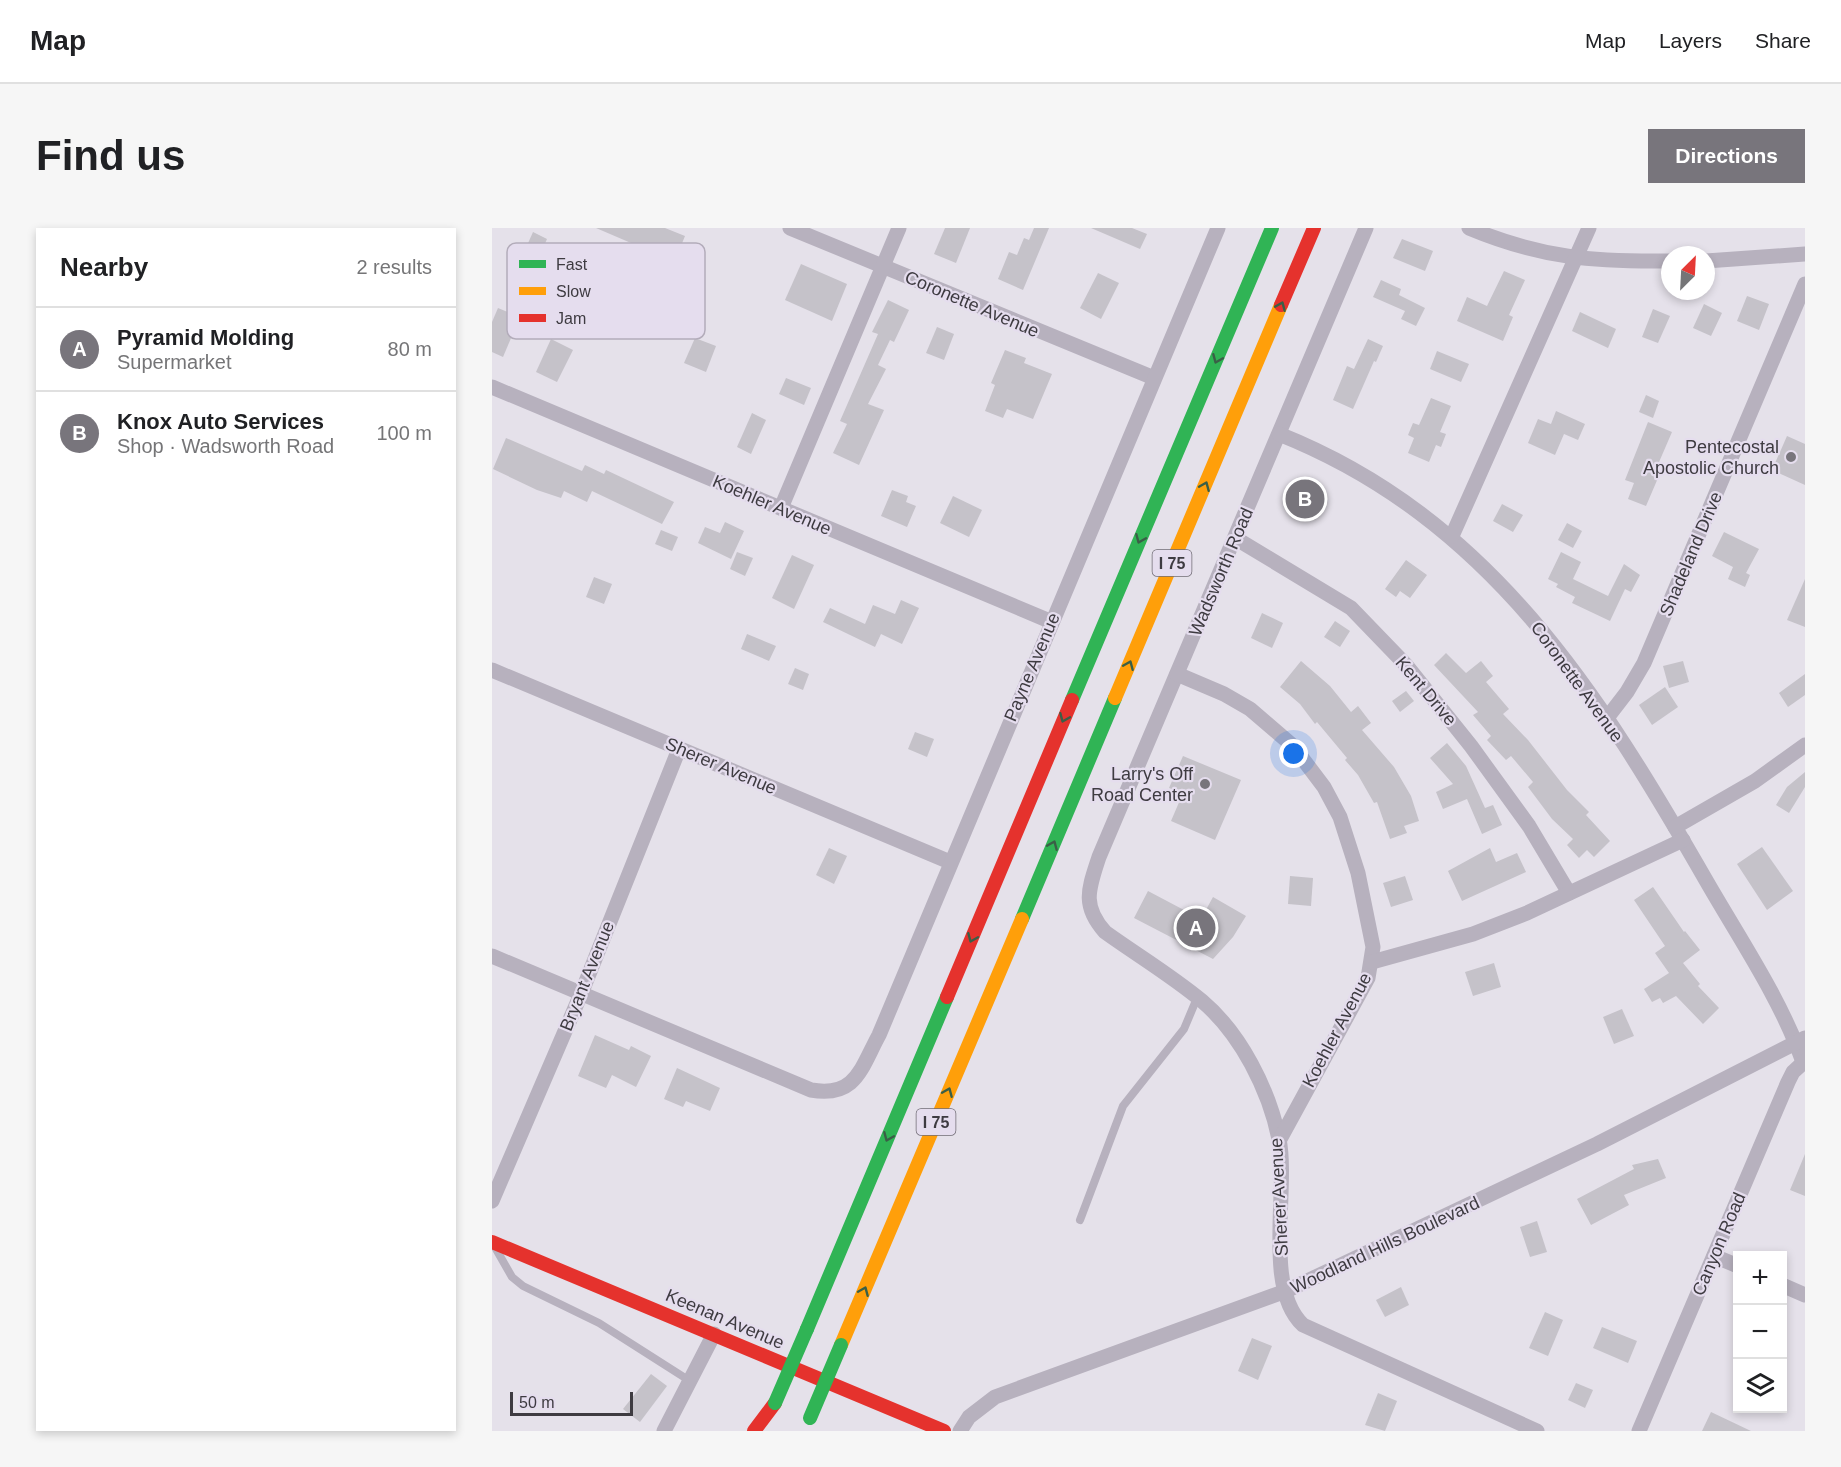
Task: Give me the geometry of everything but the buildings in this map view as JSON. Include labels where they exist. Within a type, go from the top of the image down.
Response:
[{"type":"main road","name":"I 75","points":[[763,1431],[1272,228]]},
{"type":"main road","name":"I 75","points":[[804,1431],[1314,228]]},
{"type":"main road","name":"Keenan Avenue","points":[[492,1242],[944,1431]]},
{"type":"main road","points":[[754,1431],[775,1402]]},
{"type":"street","name":"Coronette Avenue","points":[[790,228],[1155,378]]},
{"type":"street","points":[[781,508],[899,228]]},
{"type":"street","name":"Payne Avenue","points":[[581,994],[811,1090],[831,1092],[850,1084],[861,1070],[879,1035],[1218,228]]},
{"type":"street","name":"Wadsworth Road","points":[[1093,918],[1088,893],[1099,857],[1366,228]]},
{"type":"street","points":[[1469,228],[1519,247],[1575,259],[1661,261]]},
{"type":"street","points":[[1452,536],[1589,228]]},
{"type":"street","points":[[1715,260],[1805,254]]},
{"type":"street","name":"Shadeland Drive","points":[[1607,718],[1627,692],[1644,663],[1776,357],[1805,284]]},
{"type":"street","name":"Koehler Avenue","points":[[492,387],[1052,622]]},
{"type":"street","name":"Coronette Avenue","points":[[1279,434],[1323,451],[1400,497],[1452,536],[1536,623],[1607,718],[1679,833],[1784,1016],[1802,1038],[1804,1061]]},
{"type":"street","name":"Kent Drive","points":[[1235,538],[1351,608],[1406,665],[1471,746],[1529,826],[1569,893]]},
{"type":"street","name":"Sherer Avenue","points":[[492,670],[950,862]]},
{"type":"street","name":"Koehler Avenue","points":[[1178,674],[1224,694],[1265,720],[1293,746],[1324,787],[1350,843],[1373,947],[1368,978],[1279,1141]]},
{"type":"street","points":[[1372,962],[1473,934],[1527,914],[1569,893],[1679,833],[1805,745]]},
{"type":"street","name":"Bryant Avenue","points":[[492,1201],[581,994],[679,749]]},
{"type":"street","name":"Sherer Avenue","points":[[1093,918],[1105,932],[1197,998],[1232,1034],[1249,1060],[1273,1118],[1279,1141],[1280,1245],[1288,1305],[1293,1316],[1303,1325],[1537,1431]]},
{"type":"street","points":[[492,956],[581,994]]},
{"type":"street","name":"Woodland Hills Boulevard","points":[[960,1431],[969,1417],[995,1397],[1286,1291],[1597,1144],[1802,1038]]},
{"type":"street","name":"Canyon Road","points":[[1639,1431],[1788,1082],[1804,1061]]},
{"type":"street","points":[[1714,1256],[1733,1264]]},
{"type":"street","points":[[1787,1287],[1805,1295]]},
{"type":"street","points":[[664,1431],[714,1334]]},
{"type":"lane","points":[[1080,1220],[1123,1106],[1184,1029],[1197,998]]},
{"type":"lane","points":[[492,1242],[507,1270],[523,1286],[599,1323],[690,1382]]},
{"type":"traffic: fast","points":[[1072,700],[1272,228]]},
{"type":"traffic: fast","points":[[1022,919],[1115,698]]},
{"type":"traffic: fast","points":[[807,1329],[947,997]]},
{"type":"traffic: fast","points":[[775,1403],[807,1329]]},
{"type":"traffic: fast","points":[[810,1418],[841,1345]]},
{"type":"traffic: slow","points":[[1115,698],[1281,305]]},
{"type":"traffic: slow","points":[[841,1345],[1022,919]]},
{"type":"traffic: jam","points":[[1281,305],[1314,228]]},
{"type":"traffic: jam","points":[[947,997],[1072,700]]},
{"type":"traffic: jam","points":[[492,1242],[944,1431]]},
{"type":"traffic: jam","points":[[754,1431],[775,1403]]},
{"type":"place","name":"Pentecostal Apostolic Church","points":[[1791,457]]},
{"type":"place","name":"Knox Auto Services","points":[[1305,499]]},
{"type":"place","name":"Larry's Off Road Center","points":[[1205,784]]},
{"type":"place","name":"Pyramid Molding","points":[[1196,928]]}]
